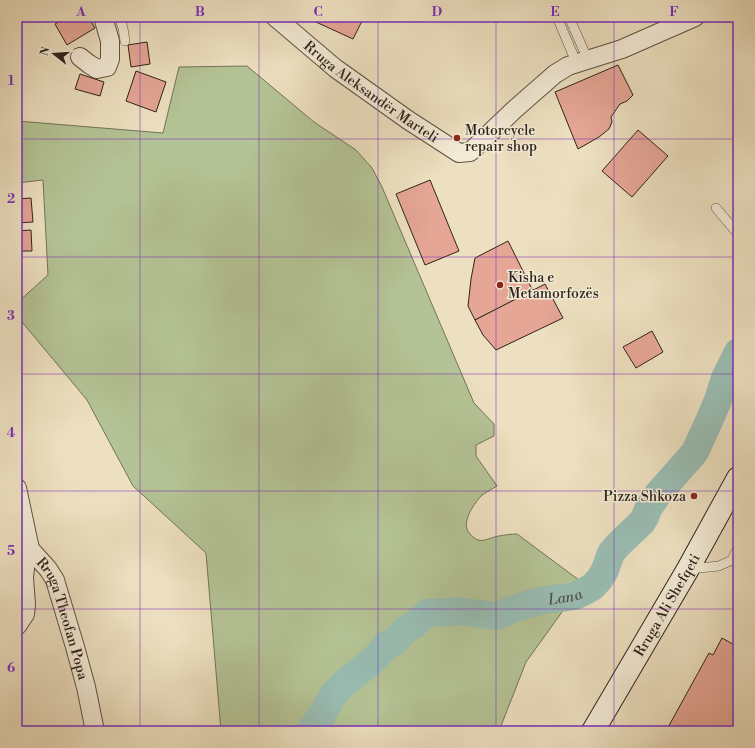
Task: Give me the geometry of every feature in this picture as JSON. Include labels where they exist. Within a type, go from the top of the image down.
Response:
[{"type":"main road","name":"Rruga Ali Shefqeti","points":[[593,731],[729,501],[738,478]]},
{"type":"street","points":[[80,57],[97,69],[107,67],[110,59],[110,41],[104,17]]},
{"type":"street","name":"Rruga Aleksandër Marteli","points":[[275,17],[335,68],[408,120],[459,153],[470,152],[515,109],[555,74],[568,66],[622,49],[695,17]]},
{"type":"street","name":"Rruga Theofan Popa","points":[[17,488],[30,549],[48,569],[55,580],[86,687],[95,731]]},
{"type":"street","points":[[17,626],[25,614],[26,605],[24,577],[26,560],[30,549]]},
{"type":"lane","points":[[119,17],[123,28],[125,41]]},
{"type":"lane","points":[[557,17],[583,62]]},
{"type":"lane","points":[[569,17],[583,62]]},
{"type":"lane","points":[[716,208],[736,228]]},
{"type":"lane","points":[[688,569],[719,566],[732,560],[738,547]]},
{"type":"green space","points":[[247,66],[314,122],[356,150],[372,168],[382,187],[474,403],[494,424],[494,436],[476,445],[476,456],[497,486],[481,496],[474,504],[467,520],[467,530],[477,540],[517,534],[583,583],[526,662],[499,731],[221,731],[206,553],[133,486],[87,400],[17,316],[17,303],[48,275],[43,180],[17,183],[17,121],[163,133],[179,67]]},
{"type":"building","points":[[65,17],[88,17],[95,28],[67,45],[55,24]]},
{"type":"building","points":[[305,17],[364,17],[353,39]]},
{"type":"building","points":[[147,42],[150,64],[131,67],[128,45]]},
{"type":"building","points":[[618,65],[633,95],[627,101],[620,104],[611,117],[612,122],[609,129],[599,137],[578,149],[555,92]]},
{"type":"building","points":[[136,71],[166,82],[156,112],[126,101]]},
{"type":"building","points":[[80,74],[104,82],[100,96],[75,89]]},
{"type":"building","points":[[638,130],[668,156],[632,197],[602,171]]},
{"type":"building","points":[[430,180],[459,251],[425,265],[396,194]]},
{"type":"building","points":[[31,198],[33,222],[17,223],[17,199]]},
{"type":"building","points":[[31,230],[32,251],[17,251],[17,231]]},
{"type":"building","name":"Kisha e Metamorfozës","points":[[508,241],[533,291],[475,320],[468,306],[475,258]]},
{"type":"building","points":[[545,284],[563,318],[496,350],[483,335],[475,320]]},
{"type":"building","points":[[652,331],[663,352],[636,368],[623,347]]},
{"type":"building","points":[[722,638],[738,647],[738,731],[666,731],[709,653],[713,655]]},
{"type":"waterway","name":"Lana","points":[[310,731],[322,715],[333,695],[341,686],[372,661],[387,644],[393,643],[407,628],[414,625],[427,613],[446,613],[458,611],[495,616],[539,601],[575,596],[592,587],[599,580],[605,570],[611,553],[642,522],[648,509],[658,494],[695,452],[718,400],[725,378],[738,352]]},
{"type":"place","name":"Motorcycle repair shop","points":[[457,138]]},
{"type":"place","name":"Kisha e Metamorfozës","points":[[500,285]]},
{"type":"place","name":"Pizza Shkoza","points":[[694,496]]}]
